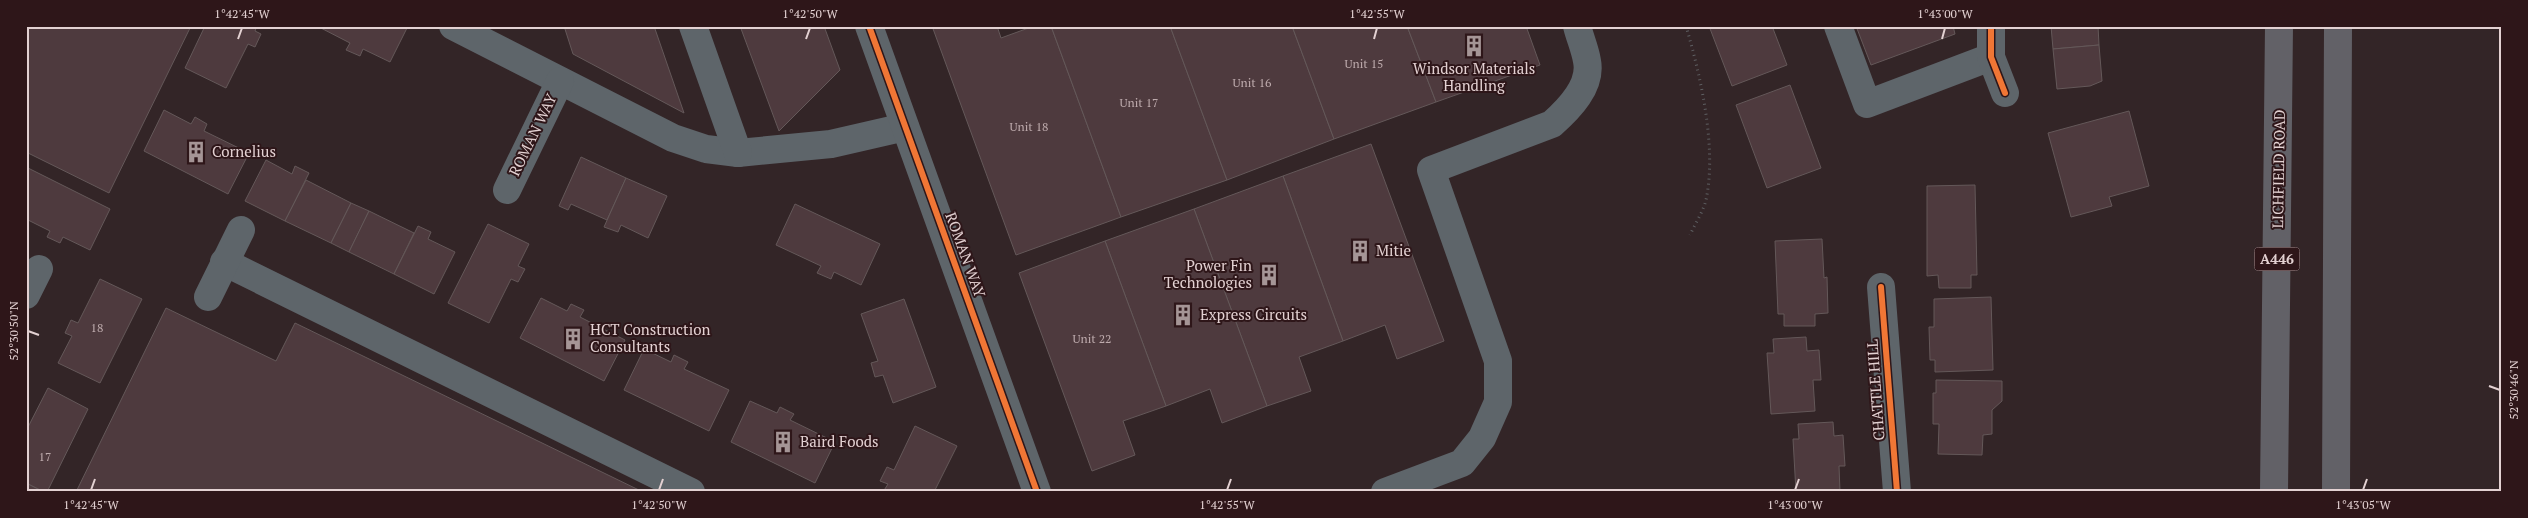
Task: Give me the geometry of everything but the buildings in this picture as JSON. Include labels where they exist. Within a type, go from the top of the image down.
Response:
[{"type":"highway","name":"LICHFIELD ROAD","points":[[2274,492],[2279,26]]},
{"type":"highway","points":[[2336,492],[2338,26]]},
{"type":"street","name":"ROMAN WAY","points":[[453,26],[673,138],[706,149],[738,153],[831,144],[905,127]]},
{"type":"street","points":[[693,26],[738,153]]},
{"type":"street","name":"ROMAN WAY","points":[[869,26],[1037,492]]},
{"type":"street","points":[[1385,492],[1462,463],[1482,438],[1498,402],[1498,361],[1431,170],[1552,124],[1567,111],[1582,89],[1588,63],[1577,26]]},
{"type":"street","points":[[1838,26],[1867,104],[1991,57]]},
{"type":"street","points":[[1991,26],[1991,57],[2005,93]]},
{"type":"street","name":"ROMAN WAY","points":[[507,190],[560,81]]},
{"type":"street","points":[[208,297],[241,230]]},
{"type":"street","points":[[224,262],[691,492]]},
{"type":"street","points":[[26,295],[38,269]]},
{"type":"street","name":"CHATTLE HILL","points":[[1881,287],[1897,492]]},
{"type":"path","points":[[1686,26],[1699,70],[1710,162],[1705,202],[1690,235]]},
{"type":"cycle path","points":[[869,26],[1037,492]]},
{"type":"cycle path","points":[[1991,26],[1991,57],[2005,93]]},
{"type":"cycle path","points":[[1881,287],[1897,492]]},
{"type":"place","name":"Windsor Materials Handling","points":[[1474,46]]},
{"type":"place","name":"Cornelius","points":[[196,152]]},
{"type":"place","name":"Mitie","points":[[1360,251]]},
{"type":"place","name":"Power Fin Technologies","points":[[1269,275]]},
{"type":"place","name":"Express Circuits","points":[[1183,315]]},
{"type":"place","name":"HCT Construction Consultants","points":[[573,339]]},
{"type":"place","name":"Baird Foods","points":[[783,442]]}]
